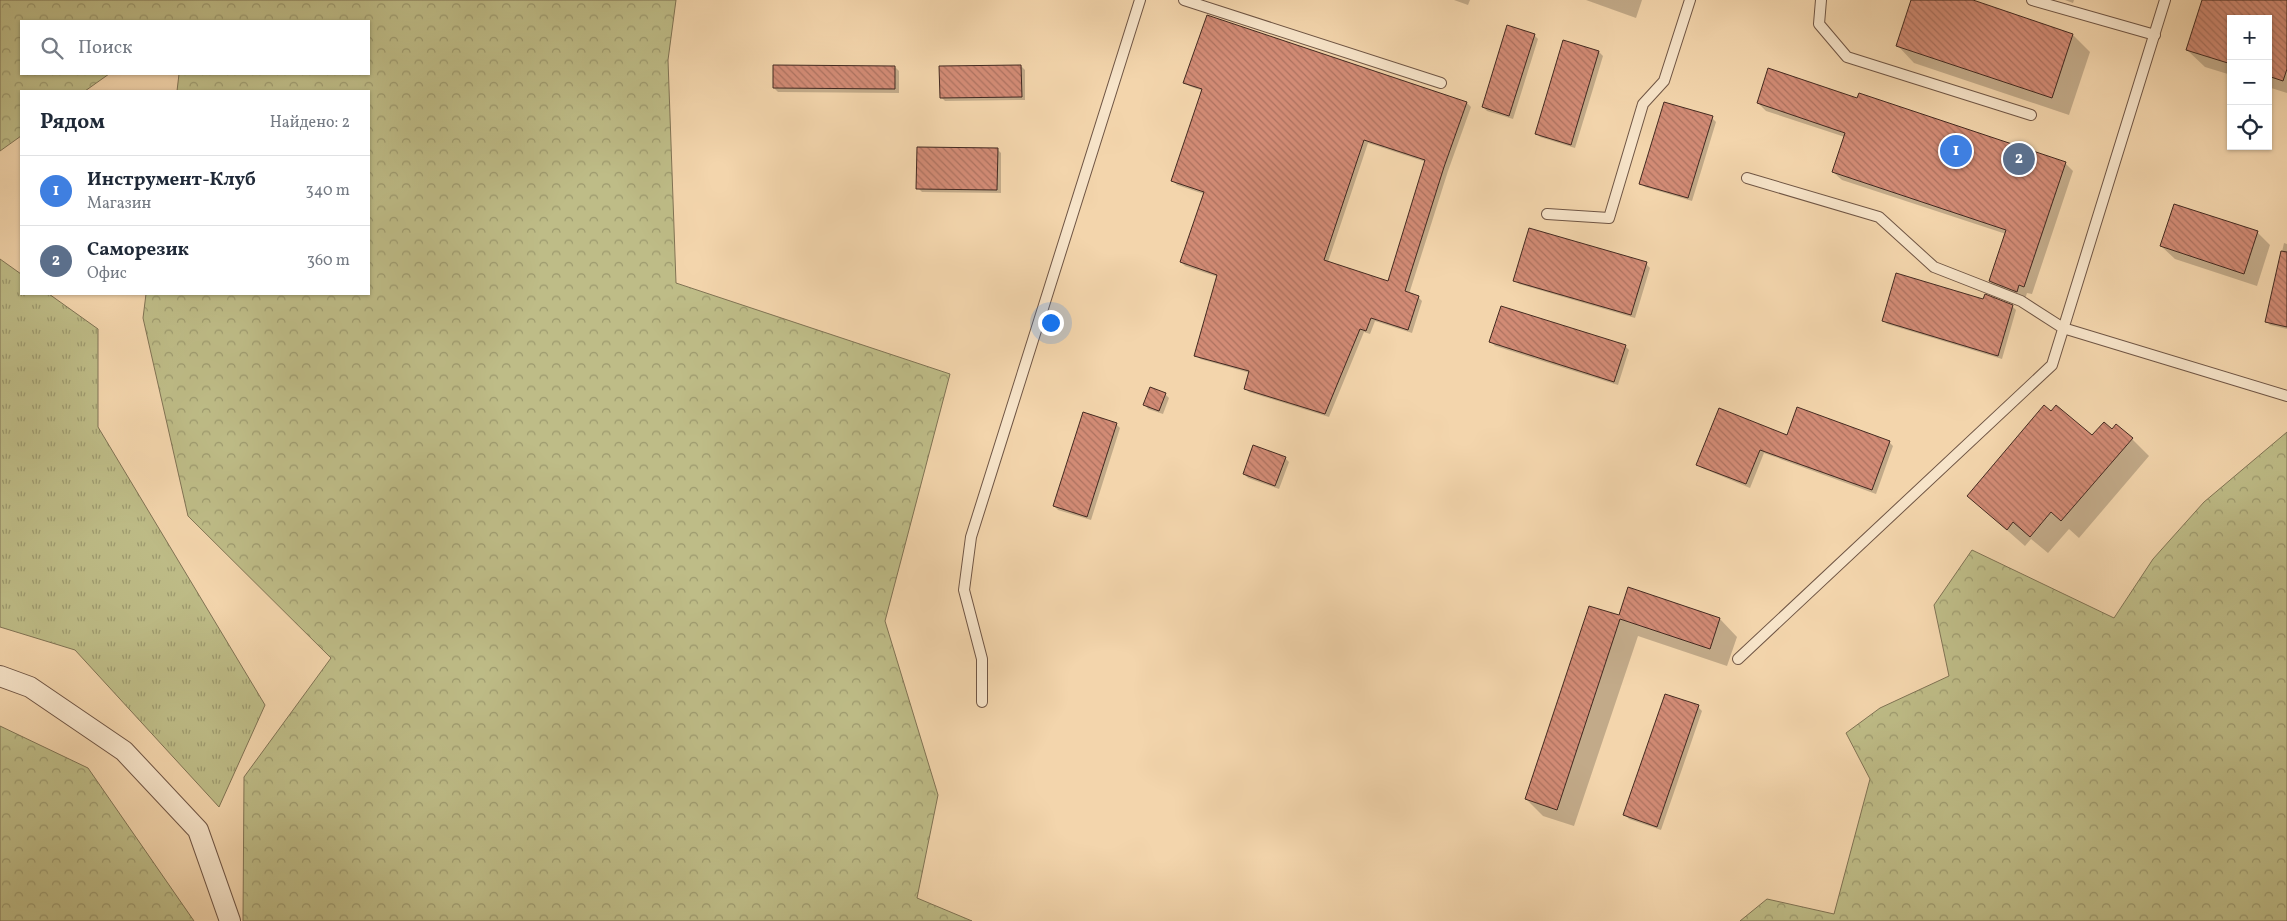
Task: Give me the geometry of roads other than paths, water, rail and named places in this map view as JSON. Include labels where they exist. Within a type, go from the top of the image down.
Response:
[{"type":"street","points":[[0,676],[30,687],[124,751],[198,830],[230,921]]},
{"type":"lane","points":[[982,702],[982,659],[964,590],[970,537],[1140,0]]},
{"type":"lane","points":[[1184,0],[1441,83]]},
{"type":"lane","points":[[1547,214],[1609,218],[1643,104],[1664,81],[1690,0]]},
{"type":"lane","points":[[1821,0],[1819,24],[1848,57],[2031,115]]},
{"type":"lane","points":[[2032,0],[2154,35]]},
{"type":"lane","points":[[1738,659],[2052,365],[2165,0]]},
{"type":"lane","points":[[1747,178],[1878,217],[1934,267],[2021,301],[2063,328],[2287,396]]},
{"type":"place","name":"Инструмент-Клуб","points":[[1956,151]]},
{"type":"place","name":"Саморезик","points":[[2019,159]]}]
